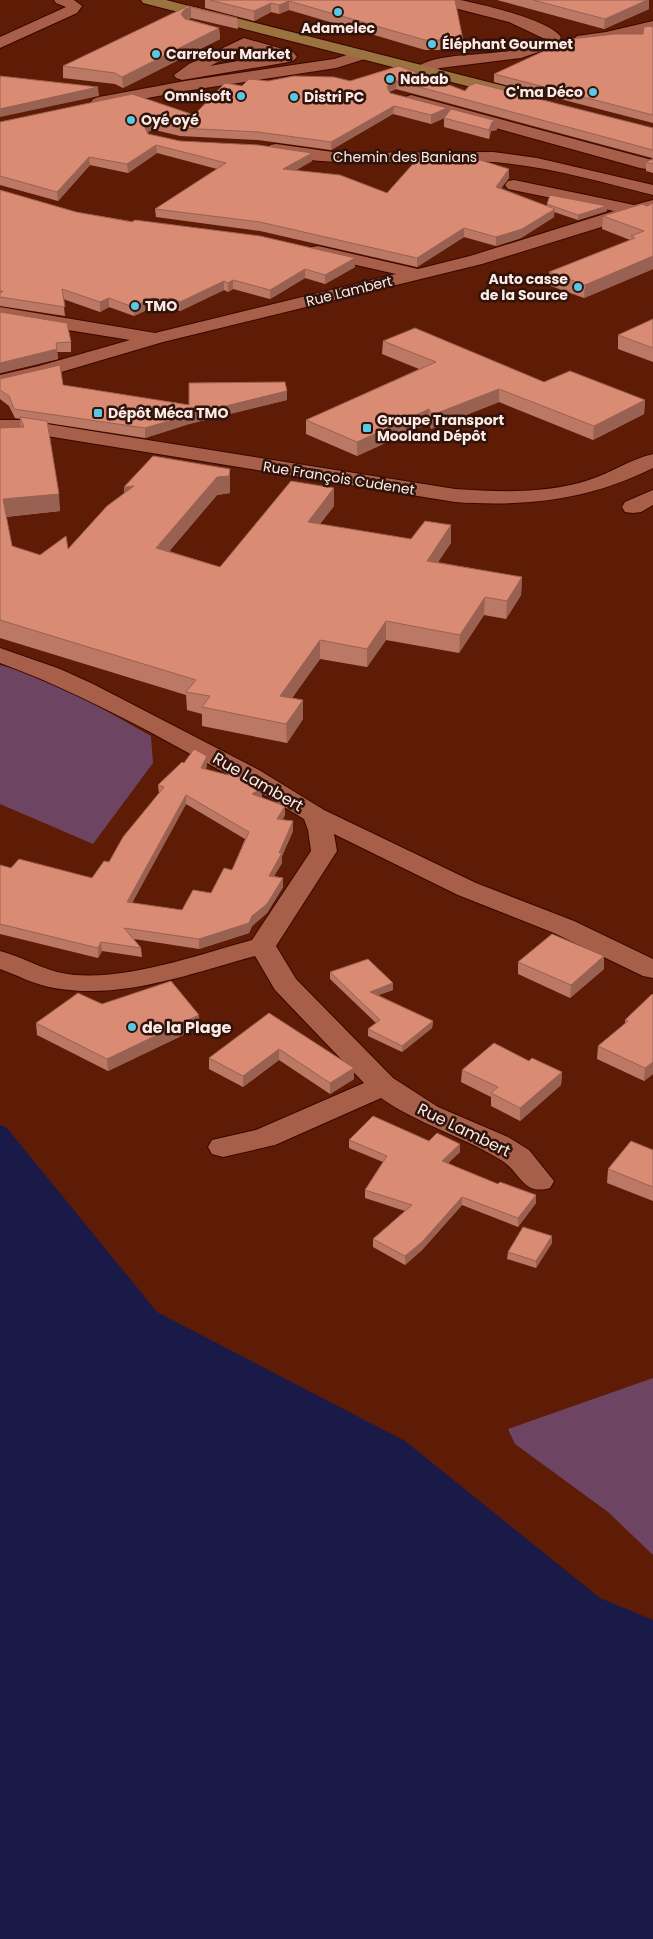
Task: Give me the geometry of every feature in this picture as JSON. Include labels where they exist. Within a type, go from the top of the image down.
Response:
[{"type":"main road","points":[[148,0],[523,96]]},
{"type":"street","points":[[0,43],[72,10],[75,6],[60,0]]},
{"type":"street","points":[[440,0],[526,23],[544,30],[553,37],[551,42]]},
{"type":"street","points":[[191,25],[238,36],[244,43]]},
{"type":"street","points":[[423,70],[436,64],[521,53],[551,42],[606,37],[653,26]]},
{"type":"street","points":[[81,105],[133,95],[184,80],[289,57],[282,52],[244,43],[195,66],[184,80]]},
{"type":"street","points":[[184,80],[336,63],[363,55]]},
{"type":"street","points":[[93,88],[133,95]]},
{"type":"street","points":[[396,96],[649,162]]},
{"type":"street","name":"Chemin des Banians","points":[[258,147],[340,158],[493,157],[545,164],[653,190]]},
{"type":"street","points":[[621,182],[649,162]]},
{"type":"street","points":[[514,185],[644,208]]},
{"type":"street","name":"Rue Lambert","points":[[0,381],[44,371],[157,338],[476,260],[644,208]]},
{"type":"street","points":[[297,246],[415,274]]},
{"type":"street","points":[[0,313],[157,338]]},
{"type":"street","points":[[105,330],[108,352]]},
{"type":"street","name":"Rue Lambert","points":[[0,411],[7,387],[44,371]]},
{"type":"street","name":"Rue François Cudenet","points":[[0,411],[22,426],[436,494],[486,499],[540,496],[586,488],[628,473],[653,460]]},
{"type":"street","points":[[633,507],[653,496]]},
{"type":"street","name":"Rue Lambert","points":[[0,655],[52,674],[94,694],[250,775],[315,815],[321,830],[324,851],[262,946],[285,984],[383,1085],[428,1114],[497,1144],[518,1157],[540,1181]]},
{"type":"street","points":[[315,815],[467,889],[564,927],[653,970]]},
{"type":"street","points":[[0,959],[53,980],[93,984],[129,981],[262,946]]},
{"type":"street","points":[[223,1147],[264,1138],[351,1101],[383,1085]]},
{"type":"shaded area","points":[[0,665],[48,678],[151,736],[153,763],[93,844],[0,804]]},
{"type":"shaded area","points":[[0,1125],[6,1127],[157,1312],[405,1441],[600,1598],[653,1620],[653,1939],[0,1939]]},
{"type":"shaded area","points":[[653,1378],[653,1555],[608,1512],[515,1444],[508,1429]]},
{"type":"building","points":[[210,0],[455,0],[463,40],[425,40],[289,1],[279,5],[271,3],[254,11]]},
{"type":"building","points":[[533,0],[647,0],[605,19]]},
{"type":"building","points":[[188,6],[237,18],[191,7],[185,9],[181,14],[185,19],[219,28],[122,77],[115,73],[63,66]]},
{"type":"building","points":[[644,27],[653,27],[653,115],[494,74],[570,39],[615,34],[643,34]]},
{"type":"building","points":[[399,66],[465,91],[469,86],[476,83],[653,128],[653,150],[397,81],[390,83],[387,87],[390,93],[447,108],[431,115],[394,106],[331,142],[258,132],[180,128],[155,122],[148,123],[145,128],[148,134],[180,141],[258,145],[312,153],[283,169],[340,175],[387,193],[420,156],[480,160],[509,169],[496,187],[555,209],[522,229],[496,237],[464,228],[417,258],[260,222],[155,209],[226,163],[156,145],[127,164],[89,157],[57,192],[0,176],[0,122],[132,94],[194,115],[225,83],[242,86],[249,79],[268,81],[294,76],[334,77],[350,81]]},
{"type":"building","points":[[0,76],[98,87],[0,109]]},
{"type":"building","points":[[451,109],[497,121],[492,122],[489,130],[444,118]]},
{"type":"building","points":[[653,159],[653,164],[646,162]]},
{"type":"building","points":[[0,190],[76,212],[132,222],[135,220],[260,236],[355,258],[325,275],[305,269],[270,290],[233,280],[228,283],[224,281],[180,302],[169,298],[164,300],[153,298],[133,307],[109,298],[100,302],[62,289],[65,307],[0,297],[0,293],[3,291],[0,291]]},
{"type":"building","points":[[550,195],[607,206],[578,215],[547,204]]},
{"type":"building","points":[[653,203],[653,256],[585,285],[549,272],[635,238],[631,236],[644,231],[603,216],[642,204],[647,206]]},
{"type":"building","points":[[0,312],[67,323],[71,342],[56,343],[57,349],[0,363]]},
{"type":"building","points":[[653,319],[653,348],[618,335]]},
{"type":"building","points":[[415,328],[544,382],[570,371],[645,400],[594,426],[499,389],[432,415],[429,409],[357,442],[306,420],[436,362],[383,341]]},
{"type":"building","points":[[60,365],[63,385],[189,405],[189,383],[285,382],[287,391],[145,428],[14,409],[9,396],[0,390],[0,379]]},
{"type":"building","points":[[20,417],[47,421],[59,494],[3,499],[12,546],[40,555],[66,536],[68,549],[107,506],[134,486],[124,487],[153,456],[230,469],[229,476],[217,477],[156,548],[220,567],[291,481],[334,488],[308,522],[411,539],[425,521],[451,525],[427,561],[522,577],[507,601],[485,597],[460,635],[386,621],[367,649],[320,640],[280,696],[303,700],[286,724],[202,707],[210,696],[186,692],[196,680],[0,620],[0,428],[24,427]]},
{"type":"building","points":[[194,749],[207,756],[201,768],[228,775],[231,773],[262,788],[252,794],[285,806],[277,819],[293,821],[279,853],[282,853],[269,876],[283,878],[267,904],[252,916],[249,923],[199,939],[124,928],[141,948],[101,942],[98,948],[0,924],[0,865],[11,868],[19,859],[92,878],[104,861],[109,862],[123,837],[164,787],[158,785],[182,762],[184,763]],"holes":[[[186,795],[249,832],[232,870],[224,868],[211,893],[193,890],[182,910],[127,902]]]},
{"type":"building","points":[[552,934],[604,956],[571,985],[518,962]]},
{"type":"building","points":[[368,959],[393,983],[370,992],[433,1021],[402,1046],[368,1029],[380,1020],[330,972]]},
{"type":"building","points":[[171,981],[199,1015],[107,1059],[36,1023],[78,993],[102,1004]]},
{"type":"building","points":[[652,994],[653,1062],[645,1068],[598,1046],[628,1021],[625,1020]]},
{"type":"building","points":[[269,1013],[354,1068],[330,1083],[279,1049],[243,1076],[209,1058]]},
{"type":"building","points":[[494,1043],[529,1061],[532,1058],[562,1072],[520,1108],[491,1093],[498,1087],[462,1070]]},
{"type":"building","points":[[373,1116],[429,1141],[437,1133],[460,1144],[442,1161],[498,1184],[500,1182],[536,1195],[518,1218],[462,1197],[422,1242],[405,1256],[373,1239],[412,1205],[365,1190],[387,1156],[349,1140]]},
{"type":"building","points":[[631,1141],[653,1150],[653,1187],[608,1169]]},
{"type":"building","points":[[523,1227],[552,1236],[536,1261],[508,1252]]},
{"type":"place","name":"Adamelec","points":[[338,12]]},
{"type":"place","name":"Éléphant Gourmet","points":[[432,44]]},
{"type":"place","name":"Carrefour Market","points":[[156,54]]},
{"type":"place","name":"Nabab","points":[[390,79]]},
{"type":"place","name":"C'ma Déco","points":[[593,92]]},
{"type":"place","name":"Omnisoft","points":[[241,96]]},
{"type":"place","name":"Distri PC","points":[[294,97]]},
{"type":"place","name":"Oyé oyé","points":[[131,120]]},
{"type":"place","name":"Auto casse de la Source","points":[[578,287]]},
{"type":"place","name":"TMO","points":[[135,306]]},
{"type":"place","name":"Dépôt Méca TMO","points":[[98,413]]},
{"type":"place","name":"Groupe Transport Mooland Dépôt","points":[[367,428]]},
{"type":"place","name":"de la Plage","points":[[132,1027]]}]
